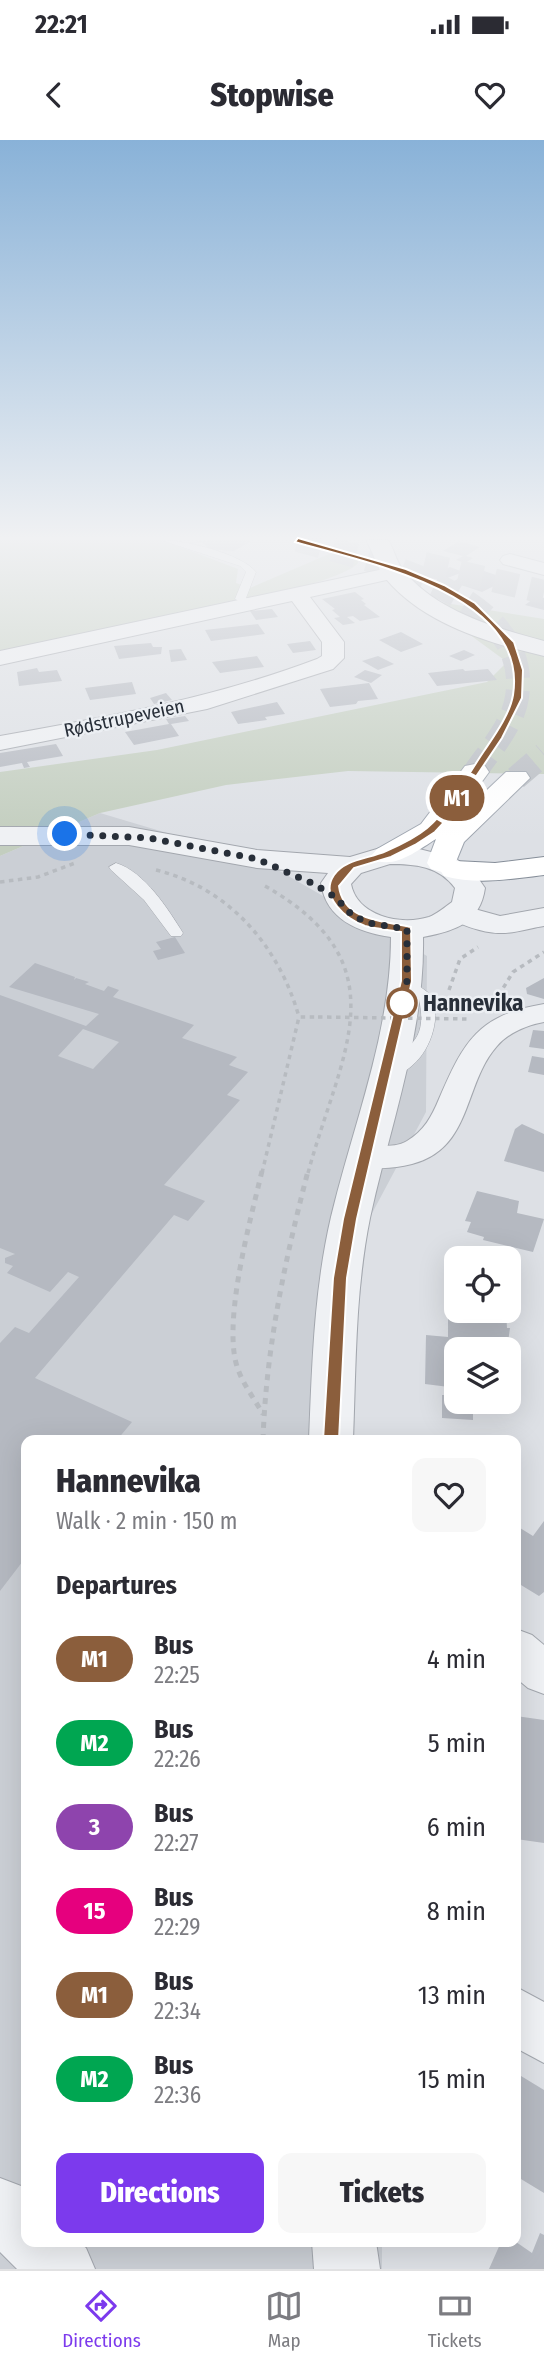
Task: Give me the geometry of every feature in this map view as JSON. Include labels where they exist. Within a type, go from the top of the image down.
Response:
[{"type":"main road","points":[[387,855],[431,830],[475,772]]},
{"type":"main road","points":[[516,778],[451,839],[449,866],[495,872],[544,866]]},
{"type":"main road","points":[[465,906],[506,885],[544,877]]},
{"type":"street","points":[[0,659],[90,639]]},
{"type":"street","name":"Rødstrupeveien","points":[[0,743],[159,711],[264,685],[325,664],[333,658],[331,639]]},
{"type":"street","points":[[514,639],[544,649]]},
{"type":"street","points":[[0,836],[128,836],[258,871],[314,884],[335,897],[353,916],[369,923],[407,929],[447,922],[465,906],[470,888],[449,866],[416,855],[387,855],[350,866],[258,871]]},
{"type":"street","points":[[335,897],[334,886],[338,876],[350,866]]},
{"type":"street","points":[[465,906],[499,925],[544,917]]},
{"type":"street","points":[[331,1435],[340,1278],[407,981],[407,929]]},
{"type":"street","points":[[366,1156],[400,1157],[417,1152],[430,1143],[442,1129],[480,1046],[505,1026],[544,1013]]},
{"type":"street","points":[[521,1654],[544,1673]]},
{"type":"street","points":[[521,2018],[544,2036]]},
{"type":"street","points":[[0,2207],[21,2231]]},
{"type":"street","points":[[36,2247],[65,2269]]},
{"type":"street","points":[[345,2247],[347,2269]]},
{"type":"lane","points":[[116,867],[142,886],[158,903],[176,933]]},
{"type":"path","points":[[0,882],[38,877],[75,863]]},
{"type":"path","points":[[116,867],[179,874],[222,901],[270,951],[286,976],[299,1017],[251,1218],[235,1308],[233,1344],[242,1380],[263,1415]]},
{"type":"path","points":[[258,871],[330,938],[348,974],[353,1009],[298,1212],[269,1350],[263,1435]]},
{"type":"path","points":[[488,1014],[499,987],[510,974],[544,952]]},
{"type":"path","points":[[299,1017],[469,1019]]},
{"type":"shaded area","points":[[100,813],[264,862],[427,956],[426,1112],[369,1219],[353,1356],[353,1435],[21,1435],[21,2247],[382,2247],[382,2269],[0,2269],[0,856]]},
{"type":"green space","points":[[0,639],[83,639],[0,657]]},
{"type":"green space","points":[[476,639],[544,639],[544,774],[348,771],[226,785],[100,813],[0,856],[0,772],[157,750],[487,682],[507,662]]},
{"type":"building","points":[[414,639],[423,644],[401,652],[379,640]]},
{"type":"building","points":[[310,641],[316,650],[293,653],[287,644]]},
{"type":"building","points":[[151,643],[153,647],[162,647],[161,654],[119,659],[114,646]]},
{"type":"building","points":[[181,649],[187,660],[171,662],[169,650]]},
{"type":"building","points":[[464,650],[475,655],[461,661],[449,656]]},
{"type":"building","points":[[257,656],[264,667],[220,673],[212,662]]},
{"type":"building","points":[[378,656],[394,664],[378,670],[362,661]]},
{"type":"building","points":[[37,668],[39,672],[57,670],[62,681],[19,686],[17,672]]},
{"type":"building","points":[[488,669],[497,680],[437,686],[428,673]]},
{"type":"building","points":[[365,670],[382,675],[371,683],[354,677]]},
{"type":"building","points":[[132,682],[136,694],[90,700],[85,688]]},
{"type":"building","points":[[369,683],[378,699],[358,701],[356,704],[330,707],[320,689]]},
{"type":"building","points":[[166,693],[172,700],[154,704],[150,698]]},
{"type":"building","points":[[277,702],[285,714],[265,717],[267,720],[238,724],[231,712]]},
{"type":"building","points":[[185,716],[189,721],[171,724],[179,736],[134,745],[125,732],[169,724],[166,719]]},
{"type":"building","points":[[56,744],[63,756],[27,762],[30,767],[24,768],[22,763],[0,767],[0,753]]},
{"type":"building","points":[[175,937],[185,953],[158,960],[153,951],[161,949],[156,942]]},
{"type":"building","points":[[35,963],[75,977],[74,980],[76,978],[89,982],[85,984],[104,991],[108,986],[119,990],[113,997],[194,1025],[182,1038],[237,1057],[229,1065],[248,1072],[227,1095],[240,1100],[164,1185],[205,1201],[188,1221],[174,1215],[35,1378],[132,1422],[121,1435],[21,1435],[21,1564],[0,1591],[0,1343],[15,1327],[29,1333],[79,1277],[68,1272],[50,1292],[7,1273],[13,1266],[5,1263],[5,1258],[15,1254],[0,1248],[0,995],[86,1026],[99,1014],[9,987]],"holes":[[[83,1029],[119,1042],[93,1069],[58,1056]]]},
{"type":"building","points":[[544,978],[544,999],[527,994],[526,988]]},
{"type":"building","points":[[533,1030],[544,1031],[544,1049],[529,1047]]},
{"type":"building","points":[[532,1056],[544,1058],[544,1075],[528,1072]]},
{"type":"building","points":[[522,1124],[544,1134],[544,1172],[504,1161],[515,1129]]},
{"type":"building","points":[[477,1191],[519,1201],[517,1213],[544,1219],[533,1252],[521,1249],[521,1246],[483,1240],[484,1237],[467,1232],[471,1222],[465,1221]]},
{"type":"building","points":[[448,1323],[507,1323],[507,1328],[510,1328],[509,1337],[448,1337]]},
{"type":"building","points":[[426,1335],[448,1337],[444,1337],[444,1386],[425,1384]]},
{"type":"building","points":[[442,1395],[444,1414],[473,1414],[473,1420],[442,1418]]},
{"type":"building","points":[[544,1521],[544,1592],[539,1596],[521,1585],[521,1529],[533,1536]]},
{"type":"building","points":[[521,1717],[544,1720],[544,1843],[521,1840]]},
{"type":"building","points":[[521,2076],[544,2090],[544,2193],[521,2179]]},
{"type":"building","points":[[540,2233],[544,2235],[544,2269],[489,2269],[499,2247],[521,2245],[532,2253]]},
{"type":"tunnel","points":[[475,772],[506,727],[515,707],[515,661],[504,639]]},
{"type":"tunnel","points":[[516,778],[544,754]]},
{"type":"bus line","name":"M1","points":[[331,1435],[333,1364],[340,1278],[350,1219],[407,981],[407,929],[387,928],[353,916],[335,897],[334,886],[338,876],[350,866],[366,859],[387,855],[411,843],[431,830],[445,814],[498,738],[517,698],[519,670],[506,639]]},
{"type":"place","name":"Hannevika","points":[[402,1003]]},
{"type":"route","points":[[65,834],[149,838],[257,859],[314,884],[335,897],[353,916],[387,928],[407,929],[407,981],[402,1003]]}]
